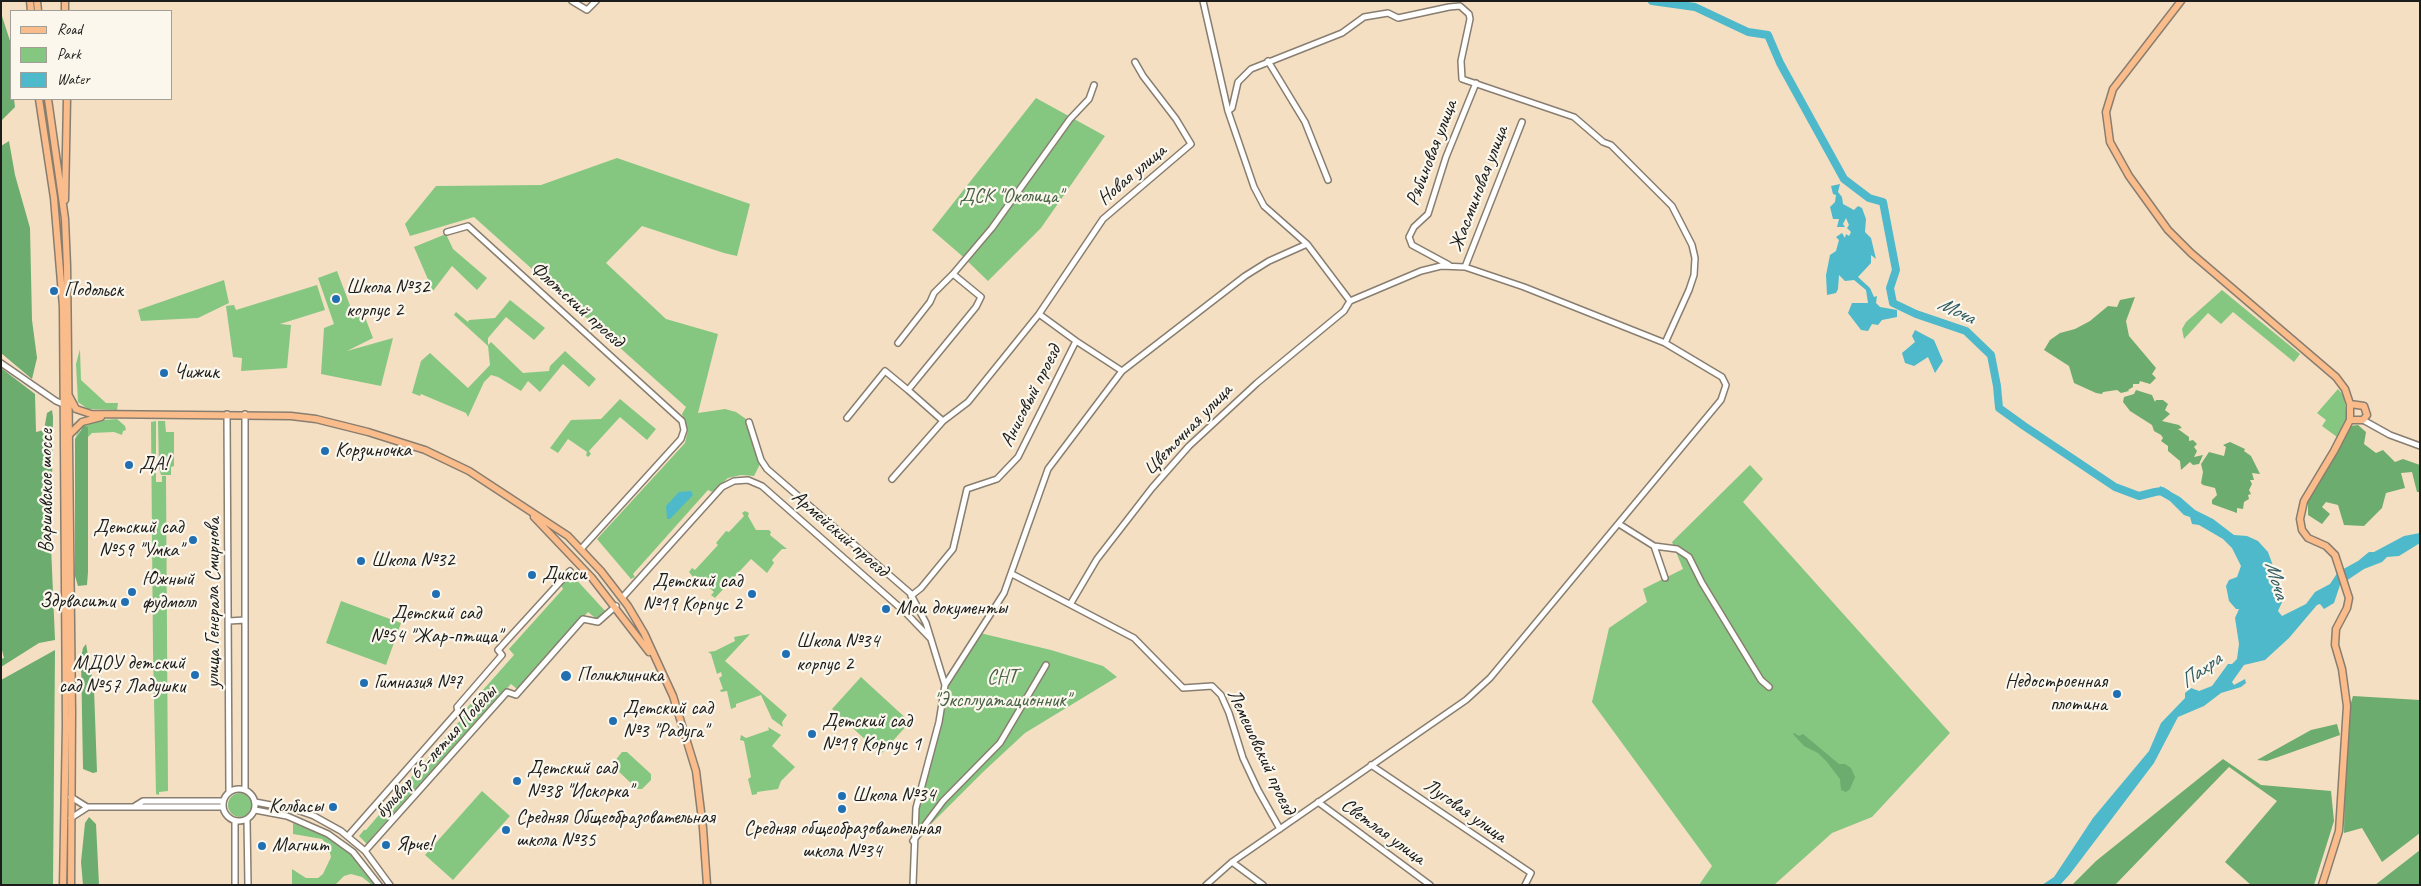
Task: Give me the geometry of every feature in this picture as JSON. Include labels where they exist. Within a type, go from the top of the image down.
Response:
[{"type":"main road","points":[[2180,1],[2113,89],[2106,112],[2107,132],[2110,142],[2129,176],[2168,230],[2191,253],[2336,377],[2345,389],[2350,404],[2350,420],[2304,501],[2300,519],[2302,530],[2308,538],[2326,546],[2335,555],[2349,598],[2347,608],[2336,630],[2335,645],[2342,669],[2347,706],[2339,831],[2322,885]]},
{"type":"main road","name":"Варшавское шоссе","points":[[39,100],[54,198],[62,285],[66,725],[63,885]]},
{"type":"main road","name":"Варшавское шоссе","points":[[48,100],[65,219],[72,712],[71,885]]},
{"type":"main road","points":[[65,219],[67,100]]},
{"type":"main road","points":[[68,396],[72,404],[80,411],[112,415],[244,414],[316,419],[392,438],[456,464],[526,507],[568,536],[622,598],[635,617],[658,665],[684,728],[696,771],[707,885]]},
{"type":"main road","points":[[2350,404],[2364,406],[2367,414],[2363,420],[2350,420]]},
{"type":"main road","points":[[69,435],[75,427],[86,420],[112,415]]},
{"type":"main road","points":[[526,507],[616,606],[658,665]]},
{"type":"main road","points":[[558,543],[568,536]]},
{"type":"main road","points":[[628,623],[633,622],[635,617]]},
{"type":"street","points":[[572,1],[587,10],[596,1]]},
{"type":"street","points":[[1203,1],[1228,111],[1254,187],[1264,206],[1307,244],[1350,301],[1421,271],[1451,266],[1465,267],[1533,291],[1665,343],[1722,377],[1726,385],[1721,400],[1490,678],[1466,700],[1232,862],[1206,885]]},
{"type":"street","points":[[1228,111],[1232,108],[1235,90],[1241,77],[1250,69],[1342,33],[1364,16],[1375,13],[1388,13],[1398,18],[1460,6],[1469,14],[1470,19],[1462,61],[1462,79],[1574,117],[1617,151],[1672,206],[1692,245],[1695,258],[1691,283],[1665,343]]},
{"type":"street","points":[[1268,61],[1290,95],[1304,122],[1328,180]]},
{"type":"street","name":"Новая улица","points":[[892,479],[943,421],[968,402],[1039,314],[1103,219],[1191,144],[1176,119],[1143,76],[1136,62]]},
{"type":"street","name":"Рябиновая улица","points":[[1451,266],[1412,245],[1409,237],[1414,227],[1428,214],[1446,157],[1476,83]]},
{"type":"street","points":[[898,344],[930,302],[934,293],[953,274],[992,228],[1070,119],[1089,100],[1094,85]]},
{"type":"street","name":"Жасминовая улица","points":[[1465,267],[1522,122]]},
{"type":"street","name":"Флотский проезд","points":[[447,232],[468,226],[682,421],[684,430],[681,439],[581,549]]},
{"type":"street","points":[[945,685],[998,603],[1012,574],[1030,514],[1048,469],[1122,371],[1245,276],[1276,257],[1307,244]]},
{"type":"street","points":[[908,390],[976,307],[981,297],[953,274]]},
{"type":"street","name":"Цветочная улица","points":[[1071,603],[1097,559],[1152,488],[1188,446],[1226,409],[1344,311],[1350,301]]},
{"type":"street","points":[[1039,314],[1076,341]]},
{"type":"street","name":"Анисовый проезд","points":[[911,596],[921,588],[953,549],[967,489],[997,479],[1018,458],[1076,341],[1122,371]]},
{"type":"street","points":[[1,363],[56,402],[63,404]]},
{"type":"street","points":[[847,418],[885,371],[943,421]]},
{"type":"street","name":"улица Генерала Смирнова","points":[[228,414],[229,792]]},
{"type":"street","name":"улица Генерала Смирнова","points":[[244,414],[245,790]]},
{"type":"street","points":[[2363,420],[2390,435],[2420,446]]},
{"type":"street","points":[[749,422],[761,460],[767,469],[881,567],[911,596],[926,623],[931,640]]},
{"type":"street","name":"Армейский проезд","points":[[622,598],[722,488],[734,481],[748,480],[762,486],[905,612],[931,640],[945,685],[939,722],[916,808],[912,884]]},
{"type":"street","points":[[1619,524],[1654,546],[1677,549],[1689,557],[1702,583],[1761,680],[1769,687]]},
{"type":"street","points":[[1654,546],[1665,578]]},
{"type":"street","name":"бульвар 65-летия Победы","points":[[348,836],[458,711],[457,707],[502,656],[498,650],[570,571]]},
{"type":"street","name":"Лемешовский проезд","points":[[1012,574],[1071,603],[1134,638],[1183,688],[1212,686],[1221,695],[1230,713],[1243,758],[1258,790],[1280,828]]},
{"type":"street","name":"бульвар 65-летия Победы","points":[[365,851],[507,692],[516,695],[583,619],[598,622],[616,606]]},
{"type":"street","points":[[229,621],[245,620]]},
{"type":"street","points":[[913,841],[943,802],[1000,743],[1046,665]]},
{"type":"street","name":"Луговая улица","points":[[1371,765],[1532,873],[1525,885]]},
{"type":"street","points":[[247,820],[235,821],[227,817],[223,804],[229,792],[240,789],[245,790],[252,795],[255,802],[255,810],[247,820],[248,885]]},
{"type":"street","points":[[71,797],[88,807]]},
{"type":"street","points":[[255,802],[292,809],[314,816],[332,826],[348,836],[365,851],[378,866],[390,885]]},
{"type":"street","name":"Светлая улица","points":[[1318,802],[1430,885]]},
{"type":"street","points":[[71,818],[88,807],[154,804],[223,804]]},
{"type":"street","points":[[255,810],[286,816],[328,834],[353,852],[371,872],[379,885]]},
{"type":"street","points":[[235,821],[235,885]]},
{"type":"street","points":[[328,834],[332,826]]},
{"type":"street","points":[[1232,862],[1263,885]]},
{"type":"street","points":[[371,872],[378,866]]},
{"type":"green space","points":[[1,13],[10,41],[10,100],[14,100],[15,107],[1,121]]},
{"type":"green space","name":"ДСК \"Околица\"","points":[[1036,98],[1105,136],[1041,228],[988,281],[932,230]]},
{"type":"green space","points":[[9,141],[15,175],[30,228],[32,320],[37,358],[32,379],[1,353],[1,146]]},
{"type":"green space","points":[[617,158],[750,204],[737,256],[642,226],[606,263],[666,319],[718,334],[698,413],[725,409],[736,412],[746,419],[760,464],[754,476],[741,475],[728,478],[712,492],[708,490],[633,574],[635,577],[631,579],[597,539],[685,443],[688,430],[682,414],[686,407],[474,217],[410,236],[405,224],[436,186],[541,185]]},
{"type":"green space","points":[[446,234],[453,249],[487,278],[477,290],[452,266],[433,291],[414,247]]},
{"type":"green space","points":[[337,271],[354,316],[363,312],[373,338],[347,351],[393,338],[381,386],[321,374],[324,328],[334,324],[318,278]]},
{"type":"green space","points":[[224,280],[229,303],[198,318],[141,321],[138,310]]},
{"type":"green space","points":[[317,285],[325,310],[280,324],[291,325],[287,368],[241,371],[242,358],[233,357],[226,306],[234,305],[236,310]]},
{"type":"green space","points":[[2222,290],[2300,354],[2294,362],[2233,312],[2221,324],[2208,313],[2184,339],[2182,329],[2186,322]]},
{"type":"green space","points":[[2135,297],[2126,321],[2129,336],[2156,368],[2152,374],[2156,378],[2150,384],[2140,381],[2139,384],[2133,384],[2129,391],[2121,393],[2117,390],[2103,392],[2102,394],[2096,393],[2074,383],[2069,366],[2044,350],[2050,340],[2060,333],[2075,329],[2090,321],[2108,306],[2117,307],[2120,300]]},
{"type":"green space","points":[[510,300],[545,328],[534,340],[506,317],[488,338],[488,345],[491,342],[523,373],[549,371],[550,366],[565,351],[596,379],[589,387],[563,364],[540,392],[528,381],[521,391],[498,377],[491,375],[484,382],[468,417],[466,413],[421,394],[420,396],[412,393],[421,361],[430,353],[468,388],[490,365],[488,346],[454,315],[456,312],[468,322],[469,320],[495,318]]},
{"type":"green space","points":[[80,349],[81,380],[106,403],[118,403],[117,410],[88,409],[78,402],[76,364]]},
{"type":"green space","points":[[1,368],[35,394],[36,432],[44,430],[47,413],[52,410],[51,546],[55,640],[39,643],[1,667],[1,659],[4,658],[1,646]]},
{"type":"green space","points":[[2338,389],[2344,396],[2347,419],[2337,437],[2322,426],[2326,420],[2317,413]]},
{"type":"green space","points":[[2136,390],[2152,395],[2155,402],[2156,400],[2163,400],[2168,404],[2165,410],[2170,414],[2162,421],[2179,425],[2182,428],[2178,429],[2189,437],[2189,441],[2193,440],[2197,444],[2194,447],[2197,451],[2194,457],[2203,455],[2199,464],[2193,465],[2190,462],[2181,470],[2180,461],[2168,451],[2168,446],[2161,441],[2163,438],[2161,435],[2154,431],[2152,425],[2130,411],[2123,402],[2124,397],[2134,394]]},
{"type":"green space","points":[[620,399],[656,429],[647,440],[620,417],[589,451],[591,454],[588,457],[586,455],[587,452],[568,439],[558,453],[550,448],[571,420],[601,419]]},
{"type":"green space","points":[[117,419],[125,426],[126,430],[123,431],[122,435],[114,432],[92,433],[88,437],[88,427],[81,429],[75,439],[80,426],[91,421]]},
{"type":"green space","points":[[156,421],[156,482],[162,482],[162,476],[166,476],[168,791],[159,792],[159,795],[156,794],[151,422]]},
{"type":"green space","points":[[158,421],[165,421],[166,432],[174,432],[174,466],[171,467],[171,475],[161,475],[159,468]]},
{"type":"green space","points":[[2358,425],[2366,432],[2364,444],[2376,453],[2383,450],[2395,462],[2403,459],[2420,465],[2420,492],[2417,492],[2412,472],[2401,473],[2405,488],[2386,493],[2382,508],[2364,526],[2344,525],[2338,505],[2326,502],[2322,507],[2330,514],[2322,524],[2308,515],[2308,501],[2350,426]]},
{"type":"green space","points":[[84,426],[88,427],[88,572],[87,585],[78,586],[75,576],[75,439]]},
{"type":"green space","points":[[2230,442],[2245,449],[2244,451],[2251,456],[2260,474],[2252,473],[2254,480],[2250,480],[2252,484],[2249,490],[2251,494],[2248,495],[2249,499],[2244,502],[2243,509],[2237,508],[2237,513],[2212,504],[2212,500],[2217,495],[2215,488],[2201,483],[2203,472],[2201,464],[2209,452],[2224,456],[2226,447],[2223,445]]},
{"type":"green space","points":[[1750,465],[1763,479],[1743,502],[1950,733],[1872,817],[1832,833],[1774,885],[1699,885],[1712,866],[1592,702],[1609,628],[1647,602],[1643,589],[1683,569],[1672,542]]},
{"type":"green space","points":[[745,511],[749,513],[748,516],[756,530],[769,530],[771,532],[770,535],[787,549],[782,549],[772,560],[774,563],[767,573],[751,559],[715,598],[711,595],[714,592],[701,580],[698,583],[689,572],[692,568],[695,570],[718,545],[716,543],[726,531],[729,532],[744,516],[742,513]]},
{"type":"green space","points":[[572,575],[607,613],[599,621],[588,612],[517,689],[511,684],[373,836],[374,838],[368,845],[359,836],[469,710],[467,708],[514,655],[509,649],[563,589],[561,585]]},
{"type":"green space","points":[[341,601],[401,623],[386,665],[326,643]]},
{"type":"green space","name":"СНТ \"Эксплуатационник\"","points":[[980,633],[1051,650],[1103,666],[1117,677],[1025,733],[919,836],[914,833],[916,810],[942,721],[946,686]]},
{"type":"green space","points":[[750,634],[725,661],[787,715],[782,722],[783,727],[772,719],[761,695],[736,704],[736,707],[731,709],[727,691],[721,692],[720,690],[723,689],[719,678],[722,676],[721,672],[717,674],[711,654],[708,652],[715,651],[735,641],[734,637]]},
{"type":"green space","points":[[86,644],[94,689],[97,772],[93,773],[83,769],[81,658]]},
{"type":"green space","points":[[55,650],[53,885],[1,885],[1,680]]},
{"type":"green space","points":[[861,677],[910,722],[881,754],[832,709]]},
{"type":"green space","points":[[2353,696],[2420,700],[2420,833],[2382,862],[2362,828],[2344,833],[2345,773],[2350,706]]},
{"type":"green space","points":[[2337,724],[2340,735],[2267,761],[2257,760],[2311,730]]},
{"type":"green space","points":[[768,727],[781,735],[772,746],[795,767],[781,781],[778,789],[757,792],[757,794],[752,795],[748,779],[751,777],[744,741],[740,740],[741,735],[746,738],[769,730]]},
{"type":"green space","points":[[1794,733],[1799,736],[1803,734],[1839,764],[1845,764],[1851,768],[1855,777],[1850,789],[1846,792],[1841,790],[1840,779],[1827,762],[1818,753],[1804,746]]},
{"type":"green space","points":[[622,752],[627,752],[651,774],[651,780],[642,789],[637,789],[614,767],[614,762]]},
{"type":"green space","points":[[2223,759],[2261,785],[2331,791],[2334,821],[2314,885],[2251,885],[2225,862],[2277,801],[2229,767],[2115,885],[2072,885],[2096,861]]},
{"type":"green space","points":[[482,791],[510,816],[453,880],[425,855]]},
{"type":"green space","points":[[240,793],[245,794],[251,800],[251,810],[245,816],[240,817],[235,816],[229,810],[228,805],[229,800],[235,794]]},
{"type":"green space","points":[[89,817],[96,824],[99,885],[83,885],[81,862],[85,823]]},
{"type":"green space","points":[[293,823],[329,836],[353,855],[377,885],[372,885],[362,877],[351,874],[344,876],[335,885],[292,885],[292,869],[306,878],[318,878],[323,874],[331,857],[328,846],[322,839],[293,834]]},
{"type":"green space","points":[[2420,850],[2420,885],[2375,885]]},
{"type":"water","points":[[1840,184],[1838,192],[1842,197],[1843,204],[1854,210],[1858,206],[1862,208],[1866,219],[1865,232],[1871,238],[1876,259],[1871,255],[1871,263],[1858,277],[1870,288],[1874,297],[1877,296],[1876,303],[1880,307],[1897,310],[1897,317],[1882,320],[1878,325],[1872,324],[1868,331],[1861,330],[1848,313],[1852,303],[1868,303],[1866,290],[1854,280],[1845,281],[1839,275],[1836,293],[1827,295],[1826,275],[1830,255],[1836,251],[1839,240],[1836,237],[1842,233],[1845,238],[1846,234],[1849,236],[1851,232],[1847,228],[1849,225],[1846,218],[1843,224],[1845,227],[1837,227],[1839,219],[1833,219],[1830,207],[1835,202],[1836,195],[1833,194],[1831,186]]},
{"type":"water","points":[[1915,330],[1934,340],[1943,361],[1935,373],[1928,357],[1914,366],[1905,363],[1902,353],[1915,342],[1912,336]]},
{"type":"water","points":[[2160,486],[2180,497],[2195,510],[2213,519],[2234,535],[2247,536],[2258,541],[2268,552],[2283,593],[2283,600],[2278,611],[2282,616],[2306,604],[2315,592],[2330,584],[2338,572],[2358,561],[2369,552],[2374,552],[2404,536],[2420,533],[2420,543],[2399,556],[2387,557],[2382,562],[2364,569],[2340,585],[2334,603],[2324,609],[2320,604],[2317,605],[2289,638],[2265,660],[2244,665],[2232,682],[2234,685],[2245,679],[2246,683],[2241,687],[2221,693],[2204,706],[2178,717],[2154,763],[2070,874],[2060,885],[2042,885],[2054,877],[2093,818],[2149,751],[2161,723],[2185,698],[2185,693],[2191,688],[2199,691],[2212,686],[2228,664],[2232,664],[2237,659],[2239,644],[2235,618],[2239,609],[2236,609],[2229,601],[2226,586],[2229,580],[2237,577],[2241,566],[2232,548],[2223,539],[2199,525],[2192,524],[2190,517],[2184,515],[2170,501],[2158,494]]},
{"type":"water","points":[[691,491],[693,495],[670,519],[667,519],[666,506],[679,492]]},
{"type":"waterway","name":"Моча","points":[[1652,1],[1695,7],[1748,32],[1768,35],[1780,63],[1844,179],[1869,198],[1883,202],[1896,270],[1890,288],[1893,303],[1916,314],[1966,331],[1991,355],[1999,408],[2024,426],[2115,487],[2139,496],[2162,491],[2167,494]]},
{"type":"place","name":"Подольск","points":[[54,291]]},
{"type":"place","name":"Школа №32 корпус 2","points":[[336,299]]},
{"type":"place","name":"Чижик","points":[[164,373]]},
{"type":"place","name":"Корзиночка","points":[[325,451]]},
{"type":"place","name":"ДА!","points":[[129,465]]},
{"type":"place","name":"Детский сад №59 \"Умка\"","points":[[193,540]]},
{"type":"place","name":"Школа №32","points":[[361,561]]},
{"type":"place","name":"Дикси","points":[[532,575]]},
{"type":"place","name":"Южный фудмолл","points":[[132,592]]},
{"type":"place","name":"Детский сад №54 \"Жар-птица\"","points":[[436,594]]},
{"type":"place","name":"Детский сад №19 Корпус 2","points":[[752,594]]},
{"type":"place","name":"Здрвасити","points":[[125,602]]},
{"type":"place","name":"Мои документы","points":[[886,609]]},
{"type":"place","name":"Школа №34 корпус 2","points":[[786,654]]},
{"type":"place","name":"МДОУ детский сад №57 Ладушки","points":[[195,675]]},
{"type":"place","name":"Поликлиника","points":[[566,676]]},
{"type":"place","name":"Гимназия №7","points":[[364,683]]},
{"type":"place","name":"Недостроенная плотина","points":[[2117,694]]},
{"type":"place","name":"Детский сад №3 \"Радуга\"","points":[[613,721]]},
{"type":"place","name":"Детский сад №19 Корпус 1","points":[[812,734]]},
{"type":"place","name":"Детский сад №38 \"Искорка\"","points":[[517,781]]},
{"type":"place","name":"Школа №34","points":[[842,796]]},
{"type":"place","name":"Колбасы","points":[[333,807]]},
{"type":"place","name":"Средняя общеобразовательная школа №34","points":[[842,809]]},
{"type":"place","name":"Средняя Общеобразовательная школа №35","points":[[506,830]]},
{"type":"place","name":"Ярче!","points":[[386,845]]},
{"type":"place","name":"Магнит","points":[[262,846]]},
{"type":"water label","name":"Пахра","points":[[2201,671]]}]
